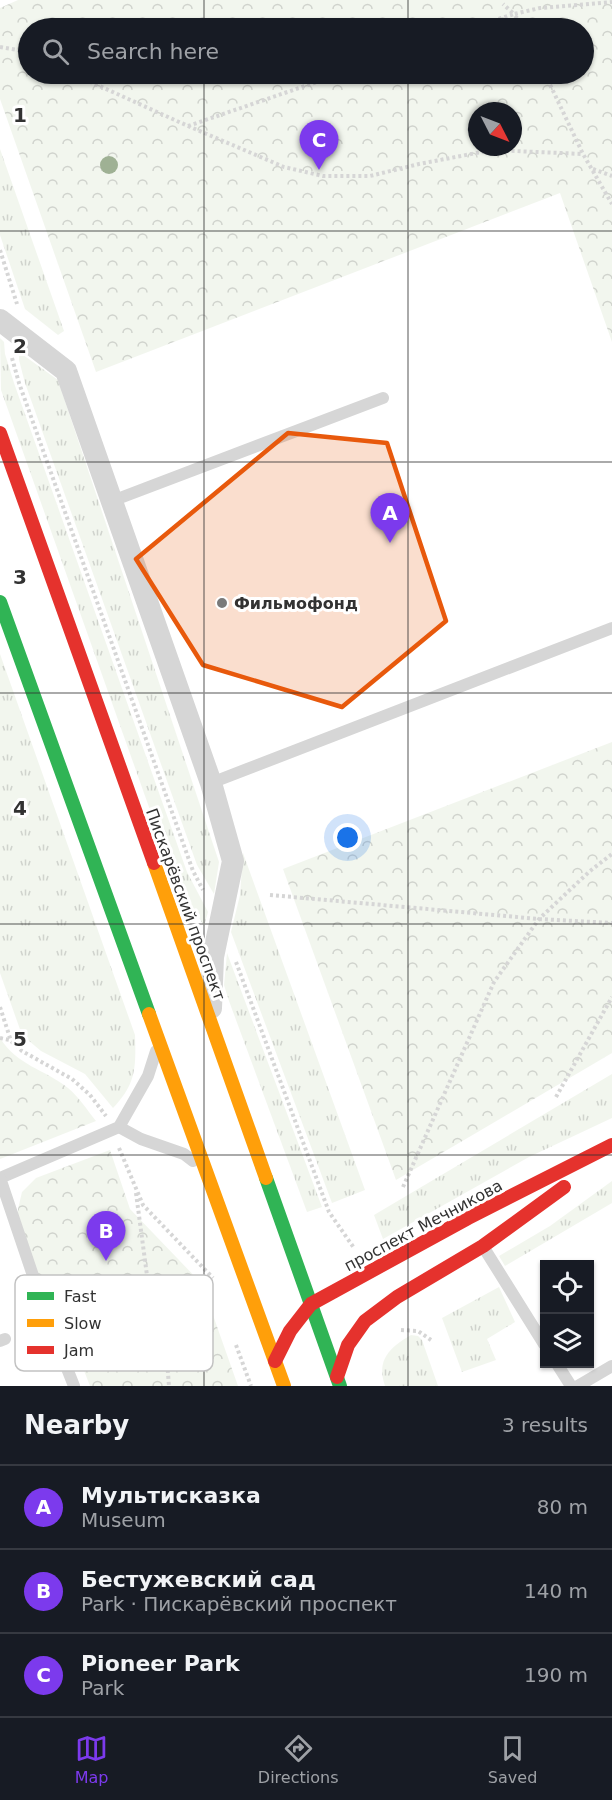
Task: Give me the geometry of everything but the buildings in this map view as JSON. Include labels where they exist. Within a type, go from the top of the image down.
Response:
[{"type":"main road","name":"Пискарёвский проспект","points":[[0,433],[339,1382]]},
{"type":"main road","points":[[0,602],[284,1386]]},
{"type":"main road","name":"проспект Мечникова","points":[[339,1382],[348,1346],[365,1321],[475,1232],[612,1146]]},
{"type":"main road","name":"проспект Мечникова","points":[[275,1361],[286,1335],[311,1304],[475,1232],[612,1153]]},
{"type":"street","points":[[7,326],[66,371],[211,783],[233,861],[213,957],[210,1021]]},
{"type":"lane","points":[[112,501],[383,398]]},
{"type":"lane","points":[[211,783],[612,628]]},
{"type":"lane","points":[[33,1275],[0,1178],[115,1129],[148,1076],[159,1041]]},
{"type":"lane","points":[[115,1129],[184,1154],[207,1175]]},
{"type":"lane","points":[[475,1232],[540,1338]]},
{"type":"lane","points":[[578,1386],[612,1366]]},
{"type":"lane","points":[[560,1368],[571,1386]]},
{"type":"lane","points":[[68,1371],[74,1386]]},
{"type":"path","points":[[502,1],[517,18]]},
{"type":"path","points":[[501,18],[540,8],[612,2]]},
{"type":"path","points":[[0,47],[18,50]]},
{"type":"path","points":[[95,84],[284,167],[323,176],[370,176],[492,150],[583,154]]},
{"type":"path","points":[[188,126],[311,84]]},
{"type":"path","points":[[550,84],[583,154],[612,204]]},
{"type":"path","points":[[592,168],[612,176]]},
{"type":"path","points":[[0,250],[17,302],[7,326],[19,383],[193,871],[220,924],[329,1212],[357,1252]]},
{"type":"path","points":[[403,1187],[494,982],[539,919],[590,871],[612,854]]},
{"type":"path","points":[[270,895],[539,919],[612,923]]},
{"type":"path","points":[[556,1097],[612,997]]},
{"type":"path","points":[[0,1007],[11,1041]]},
{"type":"path","points":[[0,1038],[11,1041],[22,1051],[72,1079],[90,1095],[115,1129],[135,1189],[143,1205],[211,1275]]},
{"type":"path","points":[[135,1189],[147,1275]]},
{"type":"path","points":[[213,1277],[217,1288]]},
{"type":"path","points":[[397,1331],[418,1331],[431,1340]]},
{"type":"path","points":[[236,1342],[251,1386]]},
{"type":"path","points":[[168,1371],[170,1386]]},
{"type":"highlighted area","points":[[288,433],[387,443],[446,621],[342,707],[203,665],[136,559]]},
{"type":"green space","points":[[18,0],[612,0],[612,342],[560,193],[96,372],[0,99],[0,8]]},
{"type":"green space","points":[[0,149],[64,331],[58,335],[25,309],[0,235]]},
{"type":"green space","points":[[0,338],[4,342],[5,354],[14,383],[187,872],[208,912],[204,926],[172,872],[1,390]]},
{"type":"green space","points":[[19,352],[58,380],[219,862],[214,894],[197,865],[25,383]]},
{"type":"green space","points":[[0,654],[135,1035],[133,1075],[126,1091],[113,1108],[85,1074],[41,1051],[22,1035],[0,973]]},
{"type":"green space","points":[[612,742],[612,1053],[396,1180],[283,869]]},
{"type":"green space","points":[[243,853],[365,1190],[332,1203],[231,932],[240,895]]},
{"type":"green space","points":[[227,953],[322,1207],[307,1212],[224,985]]},
{"type":"green space","points":[[0,1038],[23,1061],[68,1088],[96,1121],[0,1159]]},
{"type":"green space","points":[[612,1074],[612,1118],[529,1157],[383,1239],[374,1215]]},
{"type":"green space","points":[[110,1150],[130,1209],[193,1275],[35,1275],[18,1222],[18,1209],[22,1192],[36,1178]]},
{"type":"green space","points":[[612,1181],[612,1203],[505,1266],[499,1256],[550,1226]]},
{"type":"green space","points":[[499,1287],[515,1322],[487,1339],[496,1360],[462,1372],[442,1318]]},
{"type":"green space","points":[[213,1315],[238,1386],[90,1386],[84,1371],[213,1371]]},
{"type":"green space","points":[[411,1335],[418,1336],[422,1340],[438,1386],[385,1386],[382,1369],[386,1356],[396,1345]]},
{"type":"traffic: fast","points":[[0,602],[149,1014]]},
{"type":"traffic: fast","points":[[266,1178],[340,1386]]},
{"type":"traffic: slow","points":[[154,863],[266,1178]]},
{"type":"traffic: slow","points":[[149,1014],[284,1386]]},
{"type":"traffic: jam","points":[[0,433],[154,863]]},
{"type":"traffic: jam","points":[[275,1361],[290,1331],[311,1304],[468,1218],[612,1145]]},
{"type":"traffic: jam","points":[[337,1377],[348,1345],[365,1321],[397,1297],[483,1246],[564,1187]]},
{"type":"place","name":"Pioneer Park","points":[[319,170]]},
{"type":"place","name":"Мультисказка","points":[[390,543]]},
{"type":"place","name":"Фильмофонд","points":[[222,603]]},
{"type":"place","name":"Бестужевский сад","points":[[106,1261]]}]
